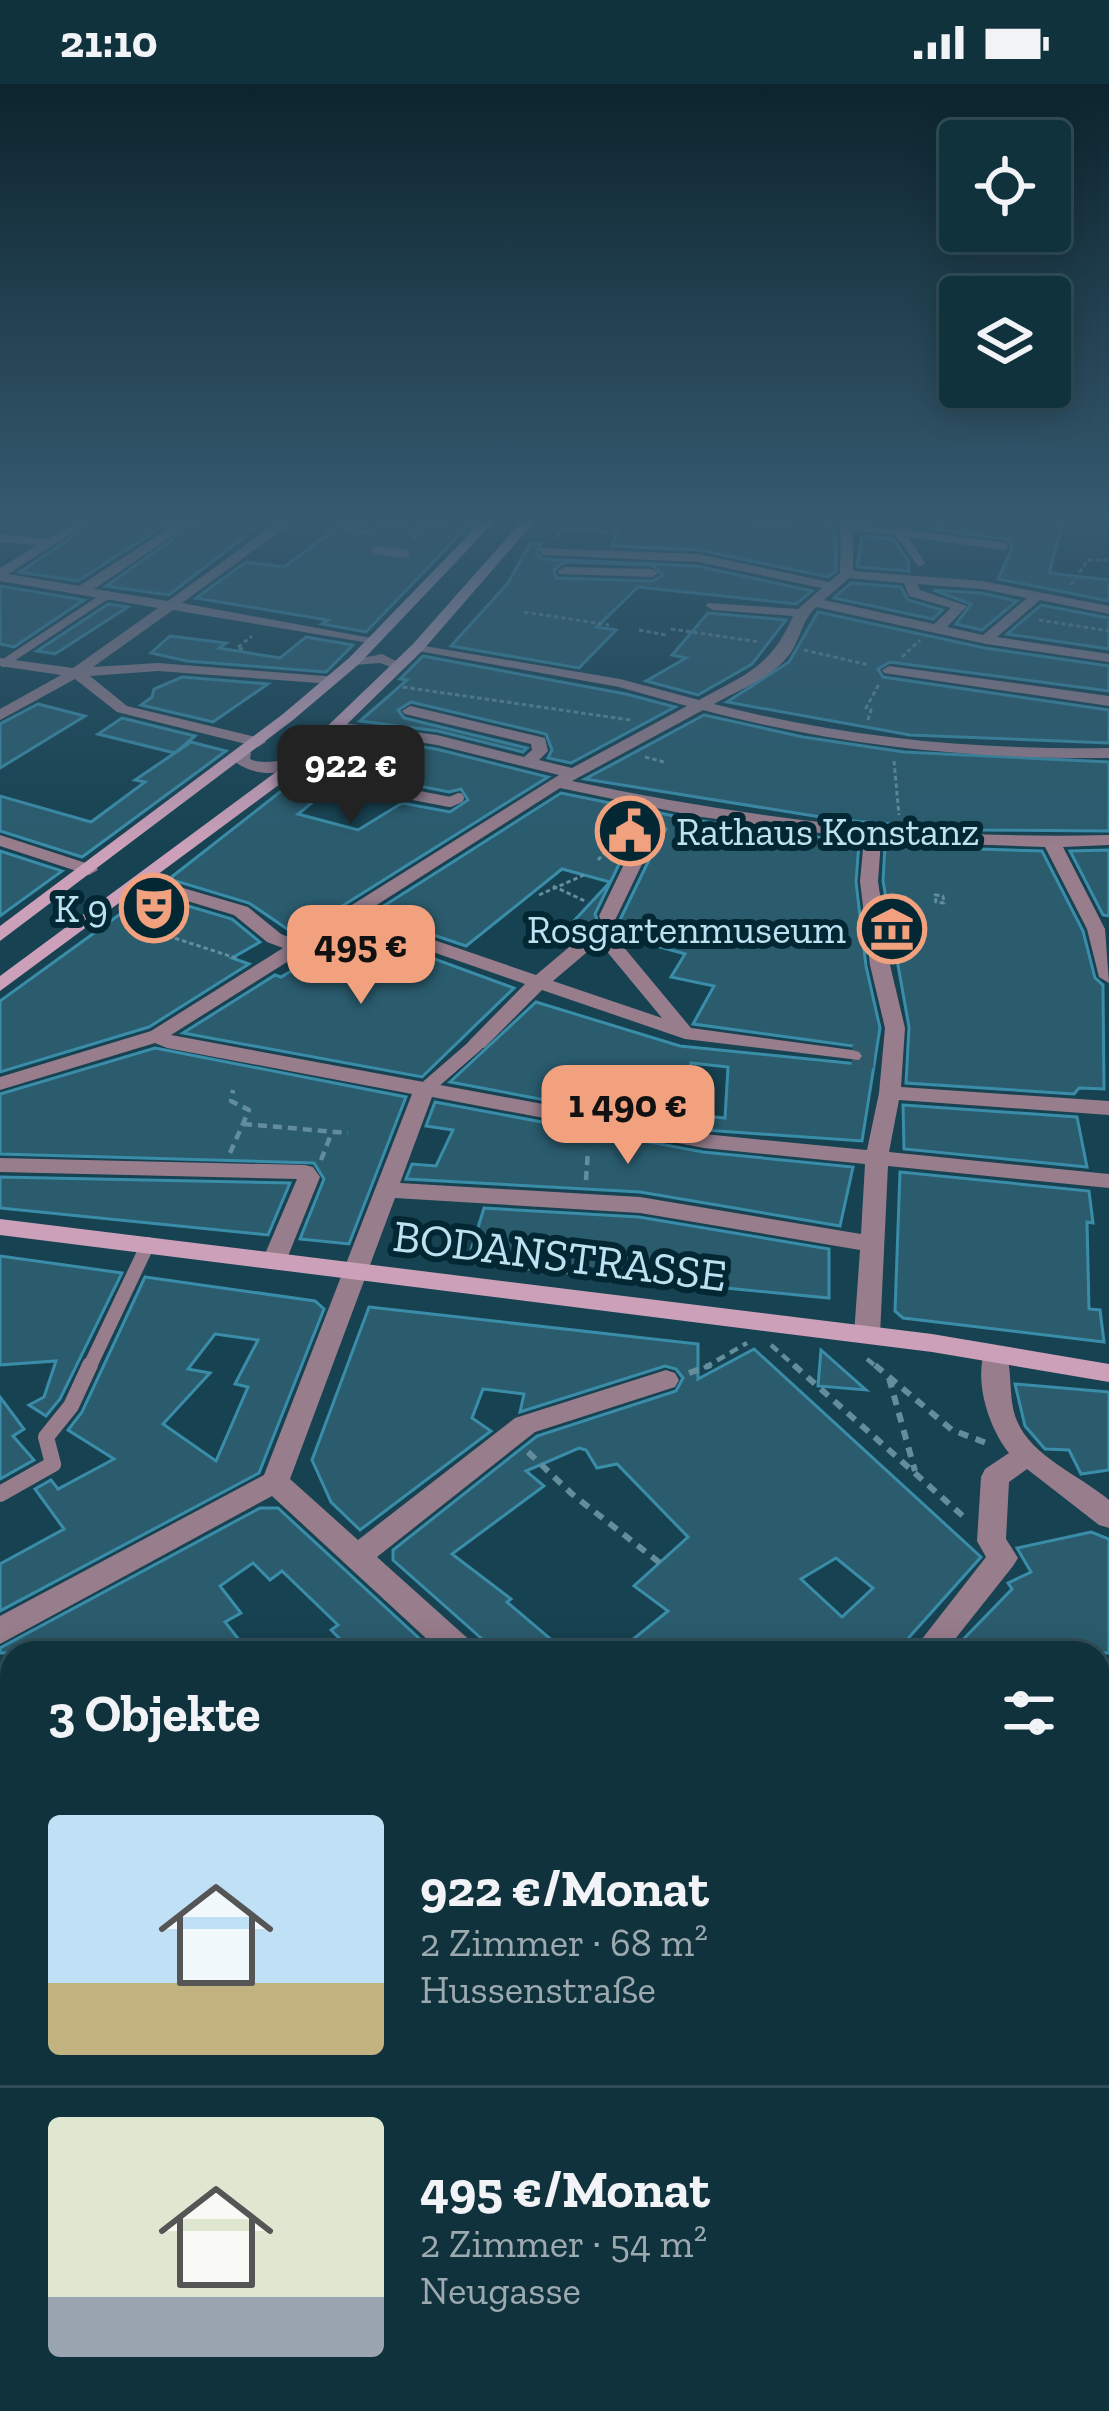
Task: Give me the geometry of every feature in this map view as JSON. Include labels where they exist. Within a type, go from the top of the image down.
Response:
[{"type":"main road","points":[[0,935],[250,747],[354,662],[383,630]]},
{"type":"main road","points":[[0,985],[297,769],[433,630]]},
{"type":"main road","name":"BODANSTRASSE","points":[[0,1227],[358,1272],[866,1347],[994,1354],[1109,1372]]},
{"type":"street","points":[[0,716],[76,673],[137,630]]},
{"type":"street","points":[[312,630],[374,640]]},
{"type":"street","points":[[0,1084],[158,1036],[565,778],[768,668],[796,630]]},
{"type":"street","points":[[940,630],[1109,658]]},
{"type":"street","points":[[986,640],[998,630]]},
{"type":"street","points":[[418,647],[620,683],[798,730],[892,744],[1044,755],[1109,753]]},
{"type":"street","points":[[354,662],[382,658],[399,665]]},
{"type":"street","points":[[2,662],[76,673],[158,668],[332,680]]},
{"type":"street","points":[[889,670],[1109,701]]},
{"type":"street","points":[[76,673],[122,709],[250,747],[242,761],[258,769],[297,769]]},
{"type":"street","points":[[410,711],[539,741],[540,752],[526,762]]},
{"type":"street","points":[[340,724],[526,762],[565,778],[653,830],[873,837],[1057,851],[1109,840]]},
{"type":"street","points":[[608,916],[653,830]]},
{"type":"street","points":[[866,1347],[877,1158],[890,1094],[892,1004],[880,965],[869,880],[873,837]]},
{"type":"street","points":[[0,840],[89,869]]},
{"type":"street","points":[[1057,851],[1102,930],[1109,977]]},
{"type":"street","points":[[143,882],[241,911],[274,938],[300,948]]},
{"type":"street","points":[[350,917],[685,1033],[852,1056]]},
{"type":"street","points":[[477,1044],[537,983],[600,931],[685,1033]]},
{"type":"street","points":[[158,1036],[166,1042],[704,1141],[1109,1180]]},
{"type":"street","points":[[0,1631],[275,1482],[424,1090]]},
{"type":"street","points":[[890,1094],[1109,1108]]},
{"type":"street","points":[[0,1165],[305,1172],[309,1178],[274,1262]]},
{"type":"street","points":[[387,1190],[640,1205],[870,1244]]},
{"type":"street","points":[[994,1354],[994,1382],[1003,1421],[1024,1456],[1092,1500],[1109,1517]]},
{"type":"street","points":[[358,1556],[525,1425],[666,1380]]},
{"type":"street","points":[[934,1641],[997,1549],[995,1477],[1024,1456]]},
{"type":"street","points":[[275,1482],[450,1641]]},
{"type":"lane","points":[[2,662],[53,630]]},
{"type":"lane","points":[[331,779],[450,802],[459,798]]},
{"type":"lane","points":[[424,1090],[477,1044]]},
{"type":"lane","points":[[0,1494],[53,1464],[46,1437],[71,1406],[148,1244]]},
{"type":"path","points":[[638,630],[666,634]]},
{"type":"path","points":[[675,630],[787,646],[889,670]]},
{"type":"path","points":[[380,684],[663,727]]},
{"type":"path","points":[[892,744],[899,839]]},
{"type":"path","points":[[598,860],[623,832]]},
{"type":"path","points":[[539,896],[584,874]]},
{"type":"path","points":[[553,886],[585,904],[594,896]]},
{"type":"path","points":[[125,922],[265,968]]},
{"type":"path","points":[[223,1169],[249,1110],[231,1101],[233,1090]]},
{"type":"path","points":[[243,1124],[348,1133]]},
{"type":"path","points":[[305,1172],[319,1163],[332,1132]]},
{"type":"path","points":[[584,1202],[588,1150]]},
{"type":"path","points":[[666,1380],[709,1367],[748,1342]]},
{"type":"path","points":[[771,1345],[997,1549]]},
{"type":"path","points":[[866,1347],[889,1378],[952,1430],[1024,1456]]},
{"type":"path","points":[[889,1378],[916,1474]]},
{"type":"path","points":[[511,1436],[572,1494],[660,1562]]},
{"type":"building","points":[[0,630],[40,630],[14,647],[0,644]]},
{"type":"building","points":[[69,630],[93,630],[55,654],[37,651]]},
{"type":"building","points":[[466,630],[616,630],[579,668],[451,646]]},
{"type":"building","points":[[694,630],[779,630],[752,664],[698,695],[646,681],[686,658],[672,655]]},
{"type":"building","points":[[808,630],[900,630],[1109,666],[1109,691],[890,662],[878,669],[883,677],[1109,710],[1109,743],[910,735],[727,702],[789,662]]},
{"type":"building","points":[[1012,630],[1109,630],[1109,649],[1007,634]]},
{"type":"building","points":[[170,636],[226,643],[219,648],[280,658],[306,637],[353,645],[326,672],[187,661],[151,653]]},
{"type":"building","points":[[423,656],[675,707],[571,763],[548,758],[552,750],[546,734],[411,702],[398,710],[404,718],[527,748],[523,752],[438,731],[360,721],[407,680],[400,679]]},
{"type":"building","points":[[182,677],[268,684],[213,722],[141,705],[154,689]]},
{"type":"building","points":[[38,704],[85,716],[0,768],[0,724]]},
{"type":"building","points":[[704,715],[803,737],[904,752],[1109,762],[1109,831],[974,830],[839,820],[585,779]]},
{"type":"building","points":[[122,718],[195,736],[175,753],[98,734]]},
{"type":"building","points":[[343,735],[436,749],[548,777],[296,935],[249,903],[169,879],[335,749],[329,748]],"holes":[[[333,769],[449,792],[461,789],[468,800],[450,812],[402,803],[358,830],[298,814],[329,789],[321,778]]]},
{"type":"building","points":[[191,742],[226,751],[82,857],[0,831],[0,796],[91,822],[145,782],[135,780]]},
{"type":"building","points":[[561,793],[694,820],[859,843],[856,882],[866,966],[880,1028],[862,1141],[705,1130],[450,1082],[536,1002],[680,1046],[858,1064],[866,1059],[863,1049],[853,1046],[693,1024],[714,986],[671,977],[685,954],[621,936],[611,925],[619,922],[649,860],[640,850],[657,844],[666,829],[655,818],[643,821],[631,840],[635,849],[623,856],[595,914],[598,922],[586,927],[572,923],[610,882],[562,869],[466,946],[371,914]],"holes":[[[691,1063],[728,1067],[725,1118],[674,1113]]]},
{"type":"building","points":[[885,846],[1042,851],[1083,931],[1095,978],[1103,985],[1104,1089],[1079,1088],[1074,1094],[906,1083],[909,1027],[883,881]]},
{"type":"building","points":[[1109,850],[1109,916],[1103,915],[1070,851]]},
{"type":"building","points":[[0,851],[62,871],[0,916]]},
{"type":"building","points":[[148,894],[232,919],[260,942],[232,958],[249,964],[149,1027],[0,1072],[0,1001]]},
{"type":"building","points":[[350,928],[514,988],[422,1077],[183,1033],[275,975],[281,977],[324,951],[317,948]]},
{"type":"building","points":[[155,1048],[406,1097],[349,1244],[300,1239],[324,1179],[314,1163],[0,1154],[0,1094]]},
{"type":"building","points":[[435,1102],[703,1152],[853,1167],[840,1226],[640,1192],[406,1179],[412,1164],[436,1166],[453,1130],[426,1126]]},
{"type":"building","points":[[903,1105],[1077,1117],[1087,1167],[904,1149]]},
{"type":"building","points":[[900,1172],[1089,1191],[1093,1223],[1087,1222],[1089,1309],[1100,1310],[1104,1342],[903,1318],[895,1311]]},
{"type":"building","points":[[0,1177],[290,1183],[268,1235],[0,1208]]},
{"type":"building","points":[[484,1208],[639,1217],[829,1249],[829,1298],[478,1264],[468,1260]]},
{"type":"building","points":[[0,1256],[122,1273],[60,1399],[46,1416],[29,1405],[44,1397],[56,1361],[0,1365]]},
{"type":"building","points":[[145,1277],[315,1301],[324,1309],[259,1473],[0,1611],[0,1564],[64,1529],[35,1489],[51,1480],[58,1489],[114,1459],[68,1430],[82,1412]],"holes":[[[215,1334],[258,1340],[235,1384],[248,1387],[216,1461],[163,1424],[210,1373],[188,1369]]]},
{"type":"building","points":[[369,1307],[698,1344],[698,1379],[754,1349],[981,1557],[906,1641],[631,1641],[668,1611],[634,1586],[688,1537],[617,1464],[597,1468],[586,1450],[579,1448],[526,1471],[544,1486],[452,1554],[511,1599],[507,1602],[553,1641],[484,1641],[393,1560],[393,1550],[537,1436],[676,1391],[683,1378],[676,1369],[665,1366],[520,1412],[524,1394],[483,1389],[472,1418],[491,1431],[360,1530],[331,1502],[312,1460]],"holes":[[[836,1558],[873,1588],[842,1617],[801,1579]]]},
{"type":"building","points":[[821,1350],[866,1390],[818,1386]]},
{"type":"building","points":[[1015,1384],[1109,1392],[1109,1470],[1081,1474],[1069,1450],[1045,1449],[1025,1426]]},
{"type":"building","points":[[0,1397],[24,1429],[13,1436],[34,1460],[0,1479]]},
{"type":"building","points":[[260,1508],[278,1508],[422,1641],[342,1641],[331,1630],[338,1625],[282,1571],[270,1580],[253,1563],[220,1586],[241,1613],[225,1622],[240,1641],[13,1641]]},
{"type":"building","points":[[1091,1532],[1109,1539],[1109,1641],[962,1641],[1012,1589],[1008,1583],[1031,1572],[1017,1548]]},
{"type":"tunnel","points":[[852,1056],[884,1058]]},
{"type":"place","name":"Rathaus Konstanz","points":[[630,831]]},
{"type":"place","name":"K 9","points":[[154,908]]},
{"type":"place","name":"Rosgartenmuseum","points":[[892,929]]}]
